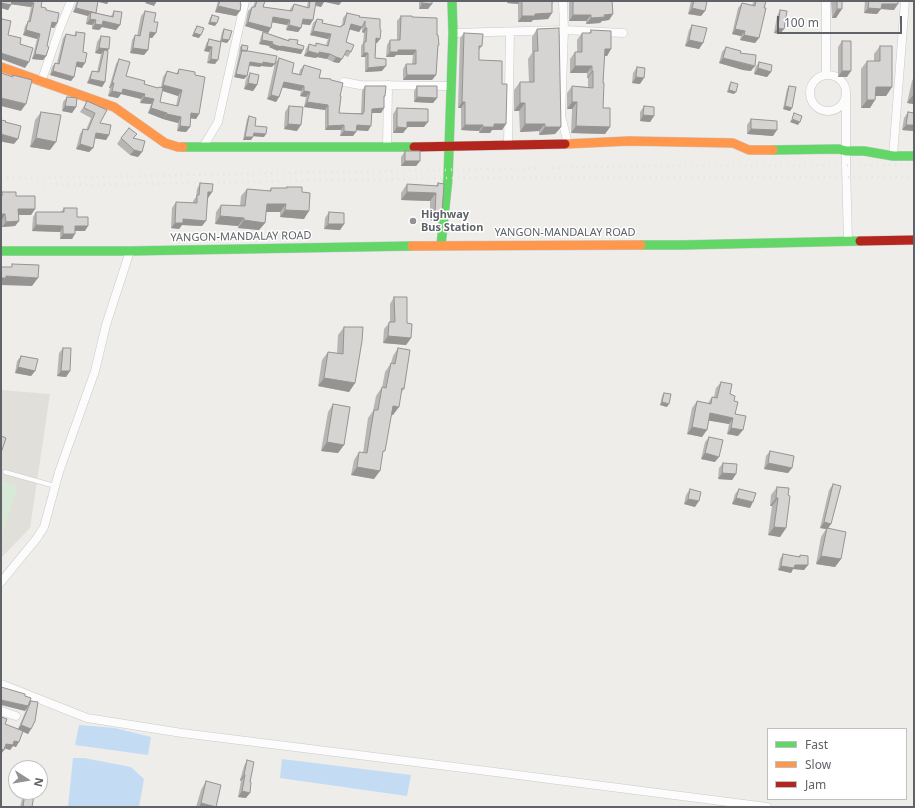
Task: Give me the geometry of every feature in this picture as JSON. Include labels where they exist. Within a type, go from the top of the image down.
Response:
[{"type":"main road","points":[[441,245],[448,178],[453,33],[452,1]]},
{"type":"main road","points":[[1,67],[114,107],[165,143],[178,147],[387,147],[568,144],[629,141],[734,143],[749,150],[839,149],[846,151],[864,151],[893,156],[914,156]]},
{"type":"main road","name":"YANGON-MANDALAY ROAD","points":[[1,252],[130,251],[341,246],[682,245],[914,240]]},
{"type":"street","points":[[42,82],[60,28],[72,1]]},
{"type":"street","points":[[203,147],[218,122],[245,1]]},
{"type":"street","points":[[563,1],[564,30],[561,116],[568,144]]},
{"type":"street","points":[[826,1],[826,75]]},
{"type":"street","points":[[893,156],[905,1]]},
{"type":"street","points":[[453,33],[564,30],[623,33]]},
{"type":"street","points":[[508,144],[510,32]]},
{"type":"street","points":[[846,94],[842,104],[833,111],[828,112],[822,111],[813,104],[810,98],[810,92],[815,81],[826,75],[838,78],[843,83],[845,88],[846,94],[848,241]]},
{"type":"street","points":[[344,82],[360,85],[451,86]]},
{"type":"street","points":[[387,147],[388,85]]},
{"type":"street","points":[[1,582],[37,538],[44,527],[59,472],[95,371],[106,325],[130,251]]},
{"type":"street","points":[[1,684],[94,720],[182,733],[767,807]]},
{"type":"street","points":[[1,711],[16,716]]},
{"type":"lane","points":[[4,472],[56,486]]},
{"type":"shaded area","points":[[1,390],[50,394],[30,528],[1,558]]},
{"type":"green space","points":[[1,480],[18,486],[1,538]]},
{"type":"water","points":[[79,725],[115,728],[151,737],[148,755],[75,745]]},
{"type":"water","points":[[73,758],[84,758],[131,767],[144,779],[139,807],[68,807]]},
{"type":"water","points":[[282,759],[411,775],[407,796],[280,778]]},
{"type":"building","points":[[1,1],[12,1],[11,5],[1,3]]},
{"type":"building","points":[[24,1],[42,1],[41,7],[46,8],[46,10],[59,13],[57,23],[52,22],[47,46],[49,47],[46,56],[35,54],[40,34],[26,30],[28,21],[30,22],[34,3]]},
{"type":"building","points":[[78,1],[98,1],[96,13],[76,8]]},
{"type":"building","points":[[220,1],[241,1],[240,11],[218,6]]},
{"type":"building","points":[[257,1],[265,1],[263,7],[292,11],[294,4],[309,8],[310,1],[317,2],[313,20],[303,19],[301,28],[289,25],[290,20],[273,17],[271,28],[248,22],[252,7],[255,7]]},
{"type":"building","points":[[422,1],[432,1],[432,4],[422,3]]},
{"type":"building","points":[[522,1],[552,1],[552,13],[535,14],[535,16],[522,16]]},
{"type":"building","points":[[573,1],[612,1],[613,14],[604,15],[605,17],[591,18],[591,15],[573,15]]},
{"type":"building","points":[[694,1],[707,1],[705,11],[692,8]]},
{"type":"building","points":[[756,1],[766,1],[764,8],[766,8],[759,38],[744,35],[745,31],[735,29],[742,3],[755,6]]},
{"type":"building","points":[[837,1],[842,1],[842,9],[837,9]]},
{"type":"building","points":[[869,1],[898,1],[898,4],[882,4],[881,9],[868,8]]},
{"type":"building","points":[[780,10],[787,11],[784,29],[778,28]]},
{"type":"building","points":[[114,11],[122,12],[120,25],[103,21],[102,25],[95,24],[96,20],[90,19],[91,12],[113,17]]},
{"type":"building","points":[[145,11],[156,13],[154,22],[158,22],[156,33],[150,32],[148,50],[133,48],[135,35],[140,36]]},
{"type":"building","points":[[347,13],[360,16],[359,17],[380,19],[380,39],[376,38],[375,58],[386,59],[386,66],[368,68],[368,53],[364,53],[364,42],[366,42],[367,28],[365,28],[365,21],[362,27],[351,24],[346,42],[354,45],[351,52],[347,50],[342,59],[330,54],[319,52],[319,54],[308,51],[309,44],[316,46],[316,43],[328,46],[331,34],[313,31],[317,19],[323,20],[322,23],[341,27],[344,25]]},
{"type":"building","points":[[212,15],[219,17],[217,23],[210,22]]},
{"type":"building","points":[[401,16],[437,18],[437,35],[439,45],[436,75],[407,75],[406,64],[416,64],[416,50],[398,50],[398,52],[390,52],[390,40],[400,40]]},
{"type":"building","points":[[2,19],[11,21],[8,35],[21,38],[20,44],[33,48],[29,62],[1,53]]},
{"type":"building","points":[[692,25],[707,28],[703,43],[689,40]]},
{"type":"building","points":[[197,26],[204,28],[201,35],[194,33]]},
{"type":"building","points":[[559,28],[561,127],[545,127],[545,124],[525,124],[525,103],[520,103],[520,82],[534,82],[534,51],[538,51],[537,29]]},
{"type":"building","points":[[224,29],[232,31],[229,40],[222,39]]},
{"type":"building","points":[[591,30],[611,31],[611,49],[605,49],[603,83],[603,108],[610,108],[610,127],[576,126],[577,102],[572,102],[572,86],[593,88],[593,71],[592,66],[575,66],[575,52],[582,52],[582,33],[591,33]]},
{"type":"building","points":[[76,32],[85,33],[83,52],[87,53],[85,63],[77,62],[74,77],[53,71],[55,63],[59,64],[66,34],[76,36]]},
{"type":"building","points":[[263,32],[289,41],[289,39],[298,40],[297,44],[304,46],[303,50],[281,47],[272,44],[273,42],[262,40]]},
{"type":"building","points":[[464,33],[483,34],[482,46],[479,46],[479,60],[502,61],[502,84],[507,84],[506,124],[494,124],[494,127],[483,127],[483,125],[465,125],[465,102],[462,102]]},
{"type":"building","points":[[101,36],[110,37],[109,49],[99,48]]},
{"type":"building","points":[[209,39],[221,42],[218,60],[211,59],[212,47],[207,46]]},
{"type":"building","points":[[842,41],[851,41],[851,71],[842,71]]},
{"type":"building","points":[[242,45],[248,46],[247,51],[241,51]]},
{"type":"building","points":[[880,46],[892,46],[892,87],[876,87],[875,100],[867,100],[867,61],[880,61]]},
{"type":"building","points":[[726,47],[741,51],[740,53],[756,55],[755,66],[723,58]]},
{"type":"building","points":[[104,50],[108,51],[105,82],[90,79],[92,71],[99,72]]},
{"type":"building","points":[[242,50],[277,56],[275,64],[250,62],[247,76],[236,74]]},
{"type":"building","points":[[279,58],[294,63],[292,73],[301,75],[304,65],[321,70],[319,78],[331,79],[343,83],[340,96],[339,113],[363,114],[365,86],[386,86],[384,108],[372,109],[371,126],[357,125],[356,132],[344,131],[344,125],[328,126],[328,105],[307,102],[310,92],[304,91],[304,86],[284,82],[279,97],[271,95]]},
{"type":"building","points":[[119,59],[130,62],[126,76],[145,81],[144,84],[163,88],[160,102],[178,106],[182,90],[163,85],[167,71],[178,74],[179,69],[195,72],[195,75],[205,77],[199,114],[191,113],[190,127],[180,126],[181,117],[151,108],[154,99],[144,97],[145,94],[123,89],[122,93],[112,91],[114,83],[112,83]]},
{"type":"building","points":[[759,62],[772,65],[771,72],[758,68]]},
{"type":"building","points":[[637,67],[645,68],[644,78],[636,77]]},
{"type":"building","points":[[1,73],[13,77],[13,75],[32,80],[26,104],[1,98]]},
{"type":"building","points":[[250,73],[259,75],[257,85],[248,83]]},
{"type":"building","points":[[731,82],[738,84],[736,92],[729,90]]},
{"type":"building","points":[[417,86],[437,86],[437,98],[417,97]]},
{"type":"building","points":[[789,86],[796,87],[792,108],[785,106]]},
{"type":"building","points":[[67,97],[77,98],[76,107],[65,106]]},
{"type":"building","points":[[87,101],[107,110],[100,123],[111,125],[109,135],[96,133],[93,148],[80,144],[83,129],[88,130],[95,113],[84,108]]},
{"type":"building","points":[[289,106],[303,107],[301,125],[288,124]]},
{"type":"building","points":[[644,106],[654,107],[654,116],[643,115]]},
{"type":"building","points":[[397,108],[428,109],[428,122],[407,122],[407,128],[397,127]]},
{"type":"building","points":[[41,112],[61,115],[56,142],[36,138]]},
{"type":"building","points":[[908,112],[914,113],[914,125],[906,125]]},
{"type":"building","points":[[794,113],[802,116],[800,122],[792,119]]},
{"type":"building","points":[[249,116],[256,118],[255,126],[267,127],[266,134],[254,133],[253,137],[245,137]]},
{"type":"building","points":[[751,119],[777,121],[777,130],[751,129]]},
{"type":"building","points":[[1,120],[21,126],[18,139],[1,134]]},
{"type":"building","points":[[129,128],[137,134],[133,138],[145,141],[142,152],[134,150],[121,138]]},
{"type":"building","points":[[405,151],[420,151],[420,161],[405,161]]},
{"type":"building","points":[[200,183],[213,184],[212,192],[208,192],[206,221],[183,219],[183,223],[175,223],[176,202],[197,203]]},
{"type":"building","points":[[438,183],[444,184],[442,212],[435,212],[436,193],[407,192],[407,184],[438,186]]},
{"type":"building","points":[[302,187],[302,192],[310,193],[309,211],[285,210],[286,204],[267,204],[265,223],[244,220],[244,218],[220,216],[221,205],[245,206],[247,189],[271,191],[271,188]]},
{"type":"building","points":[[2,192],[16,192],[16,196],[35,196],[35,209],[18,209],[19,221],[6,222],[5,214],[1,214]]},
{"type":"building","points":[[64,208],[77,208],[77,217],[88,217],[88,226],[75,226],[75,234],[63,234],[63,226],[36,225],[36,212],[64,212]]},
{"type":"building","points":[[329,212],[344,213],[344,224],[328,224]]},
{"type":"building","points":[[12,264],[39,265],[38,278],[6,276],[6,278],[1,278],[1,267],[12,267]]},
{"type":"building","points":[[394,297],[407,297],[407,323],[412,324],[411,338],[388,336],[389,322],[395,322]]},
{"type":"building","points":[[344,327],[363,327],[355,383],[324,378],[328,352],[343,354]]},
{"type":"building","points":[[63,348],[71,348],[70,371],[61,371]]},
{"type":"building","points":[[398,348],[410,350],[404,389],[402,388],[399,407],[393,406],[380,471],[357,467],[359,452],[367,453],[374,410],[378,410],[382,387],[386,388],[391,363],[395,364]]},
{"type":"building","points":[[21,356],[38,359],[35,371],[18,367]]},
{"type":"building","points":[[721,382],[732,384],[730,394],[735,396],[734,401],[738,402],[735,414],[746,416],[743,430],[731,428],[733,418],[710,413],[707,430],[692,427],[697,401],[711,404],[712,397],[717,398]]},
{"type":"building","points":[[664,393],[671,394],[669,404],[662,402]]},
{"type":"building","points":[[333,404],[350,407],[344,445],[327,442]]},
{"type":"building","points":[[1,436],[6,438],[1,453]]},
{"type":"building","points":[[709,437],[723,440],[719,457],[705,453]]},
{"type":"building","points":[[770,451],[794,456],[792,468],[768,463]]},
{"type":"building","points":[[723,463],[737,464],[736,474],[722,473]]},
{"type":"building","points":[[833,484],[841,486],[831,524],[824,522]]},
{"type":"building","points":[[777,487],[789,488],[788,495],[790,496],[786,528],[774,527],[778,498],[776,498]]},
{"type":"building","points":[[690,489],[701,492],[699,501],[688,499]]},
{"type":"building","points":[[739,489],[756,493],[753,502],[736,498]]},
{"type":"building","points":[[827,528],[846,532],[841,559],[821,556]]},
{"type":"building","points":[[783,554],[800,557],[800,555],[808,556],[808,565],[795,565],[794,568],[781,566]]},
{"type":"building","points":[[1,687],[25,694],[25,696],[31,698],[28,706],[1,700]]},
{"type":"building","points":[[31,701],[38,702],[35,721],[31,729],[21,725]]},
{"type":"building","points":[[1,717],[7,719],[5,724],[23,731],[19,742],[14,741],[13,745],[6,744],[4,750],[1,749]]},
{"type":"building","points":[[247,760],[254,762],[250,782],[250,793],[242,791]]},
{"type":"building","points":[[206,781],[221,785],[216,807],[201,803]]},
{"type":"building","points":[[24,800],[33,800],[32,807],[23,807]]},
{"type":"railway","points":[[1,178],[645,166],[914,165]]},
{"type":"railway","points":[[38,184],[92,185],[448,178],[914,177]]},
{"type":"traffic: fast","points":[[441,245],[448,178],[453,33],[452,1]]},
{"type":"traffic: fast","points":[[183,147],[414,147]]},
{"type":"traffic: fast","points":[[773,150],[839,149],[846,151],[864,151],[893,156],[914,156]]},
{"type":"traffic: fast","points":[[641,245],[860,241]]},
{"type":"traffic: fast","points":[[1,251],[130,251],[412,246]]},
{"type":"traffic: slow","points":[[1,67],[114,107],[165,143],[183,147]]},
{"type":"traffic: slow","points":[[565,144],[629,141],[733,143],[749,150],[773,150]]},
{"type":"traffic: slow","points":[[412,246],[641,245]]},
{"type":"traffic: jam","points":[[414,147],[565,144]]},
{"type":"traffic: jam","points":[[860,241],[914,240]]},
{"type":"place","name":"Highway Bus Station","points":[[413,221]]}]
